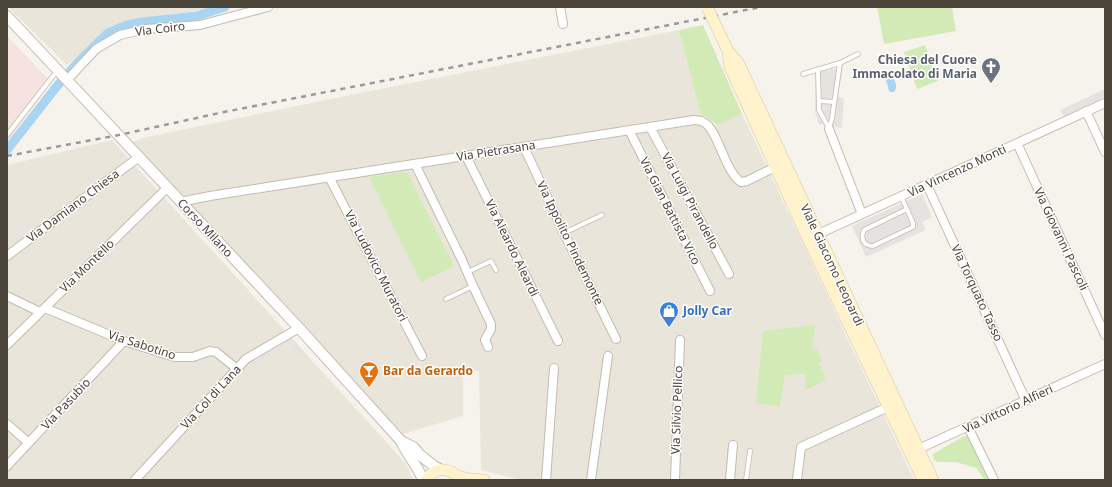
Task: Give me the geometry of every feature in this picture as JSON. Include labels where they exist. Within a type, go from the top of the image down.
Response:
[{"type":"main road","name":"Viale Giacomo Leopardi","points":[[707,7],[728,51],[739,64],[888,407],[933,480]]},
{"type":"main road","name":"Viale Giacomo Leopardi","points":[[728,51],[730,67],[775,167],[813,237],[914,451],[922,480]]},
{"type":"main road","points":[[425,480],[434,472],[441,470],[450,471],[459,478],[484,480]]},
{"type":"street","name":"Via Coiro","points":[[67,80],[96,49],[120,35],[146,28],[200,25],[268,7]]},
{"type":"street","points":[[560,7],[564,24]]},
{"type":"street","name":"Corso Milano","points":[[7,16],[299,328],[401,441],[406,452],[419,469],[425,480]]},
{"type":"street","name":"Via Vincenzo Monti","points":[[813,237],[1105,103]]},
{"type":"street","points":[[1086,111],[1105,152]]},
{"type":"street","name":"Via Pietrasana","points":[[180,202],[329,177],[694,120],[703,121],[711,129],[733,175],[741,182],[747,181],[775,167]]},
{"type":"street","name":"Via Luigi Pirandello","points":[[650,127],[729,274]]},
{"type":"street","points":[[829,129],[862,214]]},
{"type":"street","name":"Via Gian Battista Vico","points":[[629,130],[710,291]]},
{"type":"street","name":"Via Giovanni Pascoli","points":[[1017,143],[1105,335]]},
{"type":"street","name":"Via Ippolito Pindemonte","points":[[524,147],[616,339]]},
{"type":"street","name":"Via Aleardo Aleardi","points":[[466,156],[558,341]]},
{"type":"street","name":"Via Damiano Chiesa","points":[[7,256],[139,157]]},
{"type":"street","points":[[414,164],[468,272],[491,324],[491,329],[485,340],[488,347]]},
{"type":"street","name":"Via Ludovico Muratori","points":[[329,177],[422,356]]},
{"type":"street","name":"Via Torquato Tasso","points":[[927,185],[1026,401]]},
{"type":"street","name":"Via Montello","points":[[7,345],[167,188]]},
{"type":"street","name":"Via Sabotino","points":[[7,296],[124,341],[175,357],[193,356],[210,351],[216,352],[237,368]]},
{"type":"street","name":"Via Col di Lana","points":[[135,480],[246,359],[299,328]]},
{"type":"street","name":"Via Silvio Pellico","points":[[675,480],[680,340]]},
{"type":"street","name":"Via Pasubio","points":[[7,466],[124,341]]},
{"type":"street","points":[[591,480],[608,356]]},
{"type":"street","name":"Via Vittorio Alfieri","points":[[914,451],[1105,364]]},
{"type":"street","points":[[546,480],[554,368]]},
{"type":"street","points":[[797,480],[801,447],[888,407]]},
{"type":"street","points":[[7,424],[29,443]]},
{"type":"street","points":[[968,427],[994,480]]},
{"type":"street","name":"Corso Milano","points":[[401,441],[413,447],[428,461],[441,470]]},
{"type":"street","points":[[730,480],[733,445]]},
{"type":"lane","points":[[804,74],[840,63],[858,54]]},
{"type":"lane","points":[[829,129],[840,63]]},
{"type":"lane","points":[[818,69],[819,110],[829,129]]},
{"type":"lane","points":[[7,135],[58,70]]},
{"type":"lane","points":[[819,101],[834,102]]},
{"type":"lane","points":[[901,196],[907,209],[913,224],[912,228],[873,246],[864,243],[862,237],[864,230],[907,209]]},
{"type":"lane","points":[[564,233],[602,215]]},
{"type":"lane","points":[[468,272],[491,261],[496,270]]},
{"type":"lane","points":[[446,299],[473,286]]},
{"type":"lane","points":[[746,480],[750,451]]},
{"type":"shaded area","points":[[8,7],[211,7],[202,10],[142,18],[111,26],[67,65]]},
{"type":"shaded area","points":[[679,30],[701,116],[184,198],[133,142],[142,138],[350,95]]},
{"type":"shaded area","points":[[7,36],[51,82],[7,143]]},
{"type":"shaded area","points":[[843,67],[838,97],[844,98],[842,128],[819,124],[815,112],[815,73]]},
{"type":"shaded area","points":[[1105,89],[1105,97],[1064,117],[1060,110]]},
{"type":"shaded area","points":[[742,114],[914,480],[521,480],[481,470],[479,371],[463,372],[463,416],[403,434],[188,202],[694,125],[717,125]]},
{"type":"shaded area","points":[[112,140],[406,464],[413,480],[7,480],[7,165]]},
{"type":"shaded area","points":[[922,194],[932,217],[922,222],[926,230],[866,257],[852,226]]},
{"type":"shaded area","points":[[290,337],[306,355],[302,359],[285,341]]},
{"type":"shaded area","points":[[282,341],[284,345],[259,361],[253,367],[250,362]]},
{"type":"green space","points":[[877,7],[952,7],[956,31],[884,44]]},
{"type":"green space","points":[[703,25],[742,114],[717,125],[705,116],[701,116],[679,30]]},
{"type":"green space","points":[[925,45],[938,81],[917,89],[904,52]]},
{"type":"green space","points":[[407,172],[454,266],[421,282],[369,177]]},
{"type":"green space","points":[[815,325],[812,347],[819,350],[818,352],[822,362],[819,363],[826,380],[805,390],[806,374],[785,375],[780,407],[756,403],[763,331]]},
{"type":"green space","points":[[964,436],[969,436],[991,480],[985,480],[976,468],[956,462],[938,462],[934,460],[933,454]]},
{"type":"water","points":[[889,77],[892,77],[895,80],[896,89],[894,92],[890,92],[886,81]]},
{"type":"waterway","points":[[7,150],[57,86],[79,61],[108,33],[127,25],[197,16],[225,7]]},
{"type":"railway","points":[[7,156],[761,7]]},
{"type":"place","name":"Chiesa del Cuore Immacolato di Maria","points":[[991,84]]},
{"type":"place","name":"Jolly Car","points":[[669,328]]},
{"type":"place","name":"Bar da Gerardo","points":[[369,388]]}]
